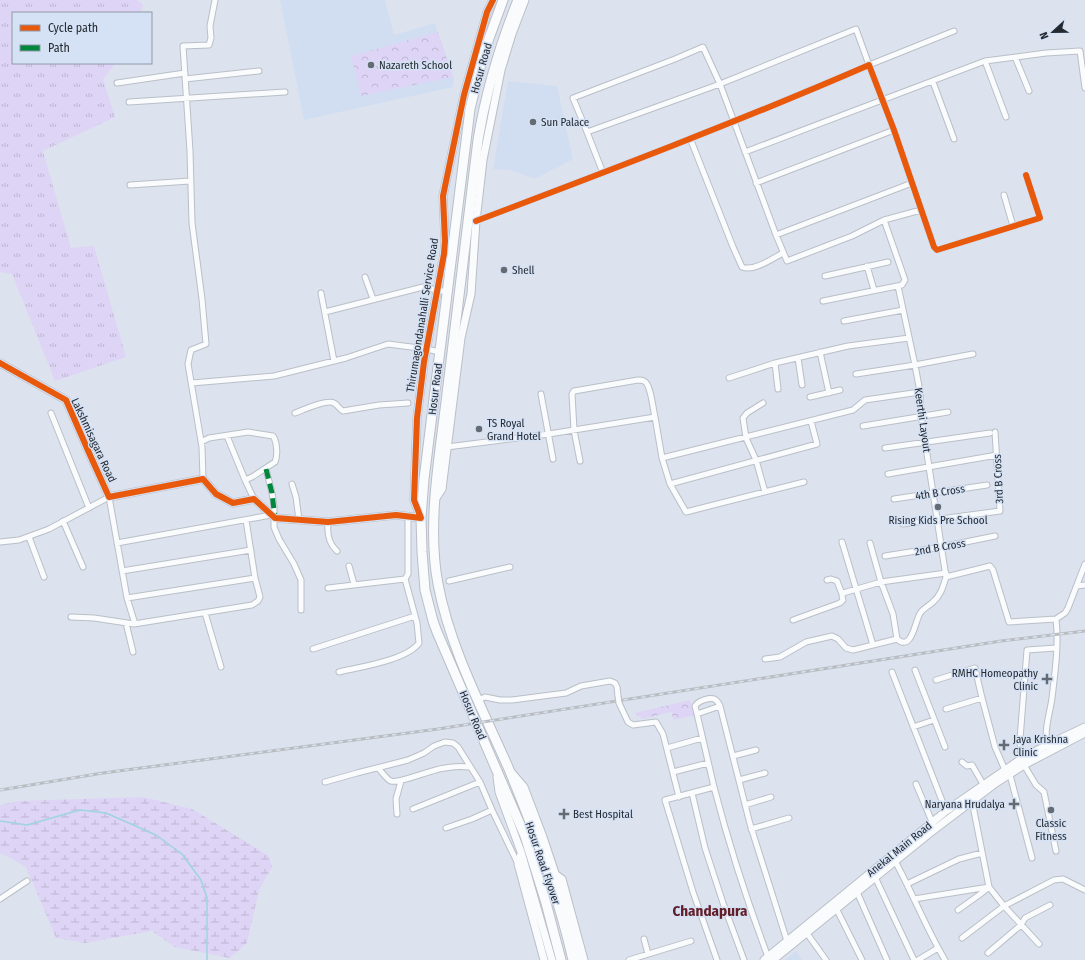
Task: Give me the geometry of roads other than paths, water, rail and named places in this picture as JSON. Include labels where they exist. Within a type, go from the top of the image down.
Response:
[{"type":"highway","name":"Hosur Road","points":[[496,770],[437,632],[424,582],[421,518],[424,479],[439,352],[470,109],[484,52],[503,0]]},
{"type":"highway","name":"Hosur Road","points":[[508,768],[478,700],[447,621],[437,582],[434,549],[434,522],[444,412],[481,122],[499,50],[518,0]]},
{"type":"highway","name":"Hosur Road Flyover","points":[[508,768],[525,836],[538,875],[562,960]]},
{"type":"highway","name":"Hosur Road Flyover","points":[[496,770],[517,805],[552,882],[573,960]]},
{"type":"street","points":[[215,0],[211,14],[210,45],[183,46],[192,224],[202,299],[206,344],[191,350],[188,364],[201,442],[203,479],[216,494],[234,503],[254,499]]},
{"type":"street","name":"Thirumagondanahalli Service Road","points":[[421,518],[414,500],[417,418],[445,241],[443,206],[445,188],[464,95],[487,12],[493,0]]},
{"type":"street","points":[[436,498],[442,489],[461,338],[471,294],[476,221],[483,160],[501,70],[512,34],[525,0]]},
{"type":"street","points":[[587,132],[720,84],[856,29],[894,130],[934,248],[937,250],[1040,218],[1026,175]]},
{"type":"street","points":[[476,221],[603,173],[813,89],[954,30]]},
{"type":"street","points":[[603,173],[573,98],[675,59],[702,47],[720,84],[756,183],[787,261],[852,236],[884,220],[921,210]]},
{"type":"street","points":[[745,152],[883,101],[985,61],[1046,53],[1080,51],[1085,88]]},
{"type":"street","points":[[1015,57],[1029,91]]},
{"type":"street","points":[[985,61],[1006,117]]},
{"type":"street","points":[[117,83],[258,70]]},
{"type":"street","points":[[933,82],[954,139]]},
{"type":"street","points":[[129,102],[285,92]]},
{"type":"street","points":[[756,183],[894,130]]},
{"type":"street","points":[[690,138],[733,248],[742,267],[746,269],[753,268],[783,253]]},
{"type":"street","points":[[130,184],[190,181]]},
{"type":"street","points":[[776,234],[912,183]]},
{"type":"street","points":[[1004,195],[1013,226]]},
{"type":"street","name":"Keerthi Layout","points":[[884,220],[904,280],[902,285],[898,286],[920,392],[921,415],[946,575]]},
{"type":"street","points":[[825,276],[888,262]]},
{"type":"street","points":[[867,266],[874,290]]},
{"type":"street","points":[[365,277],[373,299]]},
{"type":"street","points":[[823,301],[898,286]]},
{"type":"street","points":[[324,312],[423,287],[447,292]]},
{"type":"street","points":[[321,293],[334,361]]},
{"type":"street","points":[[844,321],[903,310]]},
{"type":"street","points":[[729,378],[775,363],[820,352],[848,346],[909,338]]},
{"type":"street","points":[[192,383],[274,376],[334,361],[388,344],[427,348],[439,352]]},
{"type":"street","points":[[820,352],[829,393]]},
{"type":"street","points":[[856,374],[973,354]]},
{"type":"street","points":[[798,358],[802,385]]},
{"type":"street","name":"Lakshmisagara Road","points":[[0,363],[66,400],[109,496],[203,479]]},
{"type":"street","points":[[775,363],[778,388]]},
{"type":"street","points":[[580,461],[574,430],[572,394],[574,391],[638,380],[645,381],[648,384],[662,458],[670,484],[686,512],[804,482]]},
{"type":"street","points":[[810,398],[840,390]]},
{"type":"street","points":[[662,458],[853,410],[865,400],[920,392]]},
{"type":"street","points":[[541,394],[549,434],[552,459]]},
{"type":"street","points":[[294,413],[326,402],[336,404],[343,412],[380,405],[408,403]]},
{"type":"street","points":[[763,404],[747,413],[743,418],[746,438],[756,460],[765,492]]},
{"type":"street","points":[[863,426],[921,415],[948,412]]},
{"type":"street","points":[[51,413],[88,508]]},
{"type":"street","points":[[447,447],[549,434],[655,417]]},
{"type":"street","points":[[670,484],[817,444],[811,421]]},
{"type":"street","points":[[201,442],[209,438],[251,432],[274,436],[277,458],[276,462],[244,480]]},
{"type":"street","name":"3rd B Cross","points":[[926,442],[993,433],[997,455],[1000,511],[938,520]]},
{"type":"street","points":[[227,436],[244,480],[254,499],[273,517]]},
{"type":"street","points":[[885,448],[926,442]]},
{"type":"street","points":[[888,474],[997,455]]},
{"type":"street","points":[[266,469],[272,493],[274,527],[279,540],[294,564],[301,580],[301,610]]},
{"type":"street","points":[[292,484],[296,497],[299,520]]},
{"type":"street","name":"4th B Cross","points":[[894,499],[934,494],[987,484]]},
{"type":"street","points":[[0,542],[19,540],[49,529],[109,496],[127,598],[135,624]]},
{"type":"street","points":[[117,543],[246,520],[273,517],[328,522],[396,515],[421,518]]},
{"type":"street","points":[[339,672],[401,656],[416,648],[419,643],[415,616],[405,578],[408,574],[408,516]]},
{"type":"street","points":[[71,617],[94,618],[135,624],[252,605],[258,601],[260,597],[255,578],[246,520]]},
{"type":"street","points":[[903,524],[938,520]]},
{"type":"street","points":[[63,521],[83,567]]},
{"type":"street","points":[[328,522],[328,538],[332,546],[337,551]]},
{"type":"street","name":"2nd B Cross","points":[[886,556],[942,547],[995,536]]},
{"type":"street","points":[[29,537],[44,577]]},
{"type":"street","points":[[842,542],[873,645]]},
{"type":"street","points":[[870,543],[881,582],[893,614],[897,638],[900,641],[906,641],[914,634],[919,615],[941,593],[946,575]]},
{"type":"street","points":[[122,570],[251,550]]},
{"type":"street","points":[[842,594],[857,588],[881,582],[946,575],[990,566],[993,570],[1009,622],[1056,619],[1068,608],[1085,564]]},
{"type":"street","points":[[349,566],[354,584]]},
{"type":"street","points":[[449,581],[510,568]]},
{"type":"street","points":[[127,598],[255,578]]},
{"type":"street","points":[[328,588],[405,578]]},
{"type":"street","points":[[793,620],[840,603],[843,600],[837,581],[831,579],[827,580]]},
{"type":"street","points":[[1077,586],[1085,585]]},
{"type":"street","points":[[205,613],[221,667]]},
{"type":"street","points":[[313,649],[415,616]]},
{"type":"street","points":[[1056,619],[1056,648],[1052,698],[1046,736],[1049,748],[1085,733]]},
{"type":"street","points":[[126,623],[133,652]]},
{"type":"street","points":[[765,659],[780,657],[806,642],[832,636],[838,639],[846,648],[853,650],[897,638]]},
{"type":"street","points":[[1056,648],[1027,650],[1020,739],[1023,762],[1036,785],[1044,792],[1056,851]]},
{"type":"street","points":[[936,680],[975,668],[995,747],[1007,772],[1032,858]]},
{"type":"street","points":[[916,670],[945,747]]},
{"type":"street","points":[[892,672],[926,760],[933,774],[946,811]]},
{"type":"street","points":[[478,700],[485,697],[500,700],[512,700],[566,693],[581,686],[610,681],[615,682],[617,687],[618,703],[628,722],[633,725],[656,722],[663,734],[679,797]]},
{"type":"street","points":[[787,941],[751,829],[720,706],[714,699],[710,698],[697,702],[695,706],[696,714],[728,842],[768,959],[806,932],[857,892],[934,826],[972,801],[1007,772]]},
{"type":"street","points":[[946,709],[982,698]]},
{"type":"street","points":[[696,714],[720,706]]},
{"type":"street","points":[[913,727],[934,720]]},
{"type":"street","name":"Anekal Main Road","points":[[768,959],[787,941],[934,826],[946,811],[984,784],[1085,727]]},
{"type":"street","points":[[667,748],[702,738]]},
{"type":"street","points":[[325,782],[408,760],[424,753],[434,746],[445,742],[453,743],[458,747],[480,782],[518,864],[544,960]]},
{"type":"street","points":[[733,756],[756,750]]},
{"type":"street","points":[[962,762],[967,766],[972,764],[984,784]]},
{"type":"street","points":[[673,772],[708,763]]},
{"type":"street","points":[[378,768],[386,775],[388,780],[392,782],[401,782],[412,776],[444,768],[470,766]]},
{"type":"street","points":[[508,768],[524,787],[555,874],[579,960]]},
{"type":"street","points":[[496,770],[499,792],[521,852],[552,960]]},
{"type":"street","points":[[739,780],[765,774]]},
{"type":"street","points":[[397,814],[396,799],[401,782]]},
{"type":"street","points":[[413,809],[480,782]]},
{"type":"street","points":[[916,784],[934,826]]},
{"type":"street","points":[[714,787],[665,800],[693,892],[716,960]]},
{"type":"street","points":[[692,793],[705,848],[744,960]]},
{"type":"street","points":[[745,805],[771,797]]},
{"type":"street","points":[[972,801],[989,887],[1004,906],[1039,944]]},
{"type":"street","points":[[446,828],[492,810]]},
{"type":"street","points":[[751,829],[789,818]]},
{"type":"street","points":[[518,864],[521,852]]},
{"type":"street","points":[[907,884],[959,859],[982,853]]},
{"type":"street","points":[[895,861],[945,960]]},
{"type":"street","points":[[555,874],[562,879],[584,960]]},
{"type":"street","points":[[875,877],[914,960]]},
{"type":"street","points":[[962,938],[1004,906],[1058,879],[1063,879],[1085,890]]},
{"type":"street","points":[[0,898],[27,881]]},
{"type":"street","points":[[914,899],[989,887]]},
{"type":"street","points":[[958,910],[989,887]]},
{"type":"street","points":[[857,892],[887,960]]},
{"type":"street","points":[[988,953],[1021,925],[1025,918],[1050,905]]},
{"type":"street","points":[[836,908],[862,960]]},
{"type":"street","points":[[806,932],[826,960]]},
{"type":"street","points":[[644,939],[648,954]]},
{"type":"street","points":[[629,960],[691,941]]},
{"type":"street","points":[[918,960],[938,948]]},
{"type":"waterway","points":[[0,821],[27,825],[80,810],[106,813],[156,835],[182,854],[201,880],[207,898],[207,960]]},
{"type":"railway","points":[[0,790],[103,773],[438,729],[1001,641],[1085,631]]},
{"type":"place","name":"Nazareth School","points":[[371,65]]},
{"type":"place","name":"Sun Palace","points":[[533,122]]},
{"type":"place","name":"Shell","points":[[504,270]]},
{"type":"place","name":"TS Royal Grand Hotel","points":[[479,429]]},
{"type":"place","name":"Rising Kids Pre School","points":[[938,507]]},
{"type":"place","name":"RMHC Homeopathy Clinic","points":[[1047,679]]},
{"type":"place","name":"Jaya Krishna Clinic","points":[[1004,745]]},
{"type":"place","name":"Naryana Hrudalya","points":[[1014,804]]},
{"type":"place","name":"Classic Fitness","points":[[1051,810]]},
{"type":"place","name":"Best Hospital","points":[[564,814]]},
{"type":"district","name":"Chandapura","points":[[710,911]]}]
